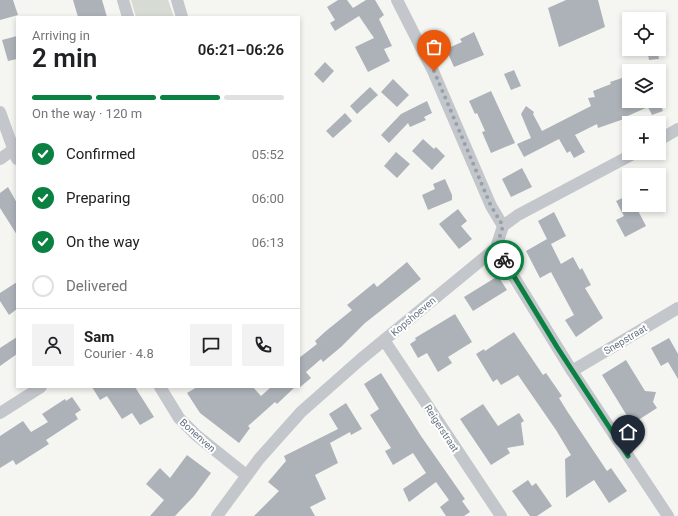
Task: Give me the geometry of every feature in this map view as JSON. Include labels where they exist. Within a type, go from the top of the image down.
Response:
[{"type":"street","points":[[123,0],[128,16]]},
{"type":"street","points":[[177,0],[182,16]]},
{"type":"street","points":[[397,0],[434,71],[491,206],[503,226]]},
{"type":"street","points":[[0,112],[15,152],[0,160]]},
{"type":"street","points":[[666,136],[678,129]]},
{"type":"street","points":[[622,160],[518,216],[503,226],[496,248],[572,372],[668,516]]},
{"type":"street","name":"Kopshoeven","points":[[217,516],[246,475],[301,412],[384,340],[496,248]]},
{"type":"street","name":"Snepstraat","points":[[572,372],[678,308]]},
{"type":"street","name":"Reigerstraat","points":[[384,340],[501,516]]},
{"type":"street","points":[[0,413],[39,388]]},
{"type":"street","name":"Bonenven","points":[[161,388],[179,418],[196,435],[246,475]]},
{"type":"shaded area","points":[[131,0],[168,0],[174,16],[136,16]]},
{"type":"building","points":[[0,0],[13,0],[18,15],[0,20]]},
{"type":"building","points":[[73,0],[102,0],[107,16],[78,16]]},
{"type":"building","points":[[338,0],[347,0],[353,8],[366,0],[375,0],[384,15],[379,19],[392,46],[384,49],[390,61],[368,72],[355,47],[374,38],[359,16],[335,31],[330,23],[335,20],[327,7]]},
{"type":"building","points":[[566,0],[598,0],[605,27],[559,47],[548,8]]},
{"type":"building","points":[[474,32],[484,55],[454,67],[446,49],[462,42],[460,39]]},
{"type":"building","points":[[16,36],[16,59],[8,61],[2,40]]},
{"type":"building","points":[[648,56],[658,56],[659,59],[649,60]]},
{"type":"building","points":[[325,62],[334,71],[323,83],[314,74]]},
{"type":"building","points":[[514,70],[521,86],[511,90],[504,74]]},
{"type":"building","points":[[622,78],[622,108],[646,108],[628,116],[622,116],[622,120],[598,128],[597,124],[575,135],[585,152],[574,158],[570,151],[567,153],[559,139],[524,157],[517,144],[531,138],[521,114],[526,106],[534,112],[533,114],[542,131],[591,106],[588,98],[595,97],[593,91],[611,84],[610,82]]},
{"type":"building","points":[[393,79],[409,95],[397,107],[381,92]]},
{"type":"building","points":[[370,87],[378,95],[357,114],[350,106]]},
{"type":"building","points":[[491,91],[515,143],[491,153],[482,132],[485,131],[477,113],[475,114],[469,101]]},
{"type":"building","points":[[427,101],[432,113],[424,117],[426,120],[410,127],[408,123],[389,143],[381,135],[401,114]]},
{"type":"building","points":[[648,108],[662,108],[663,111],[652,115]]},
{"type":"building","points":[[345,113],[352,121],[333,138],[326,131]]},
{"type":"building","points":[[423,139],[434,149],[436,147],[445,156],[432,170],[412,151]]},
{"type":"building","points":[[396,152],[410,164],[397,178],[384,166]]},
{"type":"building","points":[[522,168],[532,187],[511,197],[502,179]]},
{"type":"building","points":[[445,179],[452,195],[452,200],[428,210],[422,195],[435,189],[433,184]]},
{"type":"building","points":[[8,187],[16,201],[16,233],[0,208],[0,193]]},
{"type":"building","points":[[622,198],[622,212],[639,212],[646,226],[625,237],[616,220],[624,216],[616,201]]},
{"type":"building","points":[[458,209],[467,221],[461,226],[472,239],[459,249],[439,224]]},
{"type":"building","points":[[554,212],[566,236],[551,244],[561,264],[573,257],[580,270],[582,268],[591,285],[585,288],[603,318],[576,337],[565,320],[574,315],[551,272],[540,278],[526,251],[547,239],[538,221]]},
{"type":"building","points":[[407,262],[421,279],[365,323],[341,347],[323,362],[321,359],[306,372],[311,378],[300,387],[300,357],[317,344],[315,341],[326,331],[352,310],[347,305],[374,283],[377,287]]},
{"type":"building","points":[[498,276],[507,290],[473,311],[464,297]]},
{"type":"building","points":[[16,283],[16,310],[9,315],[0,301],[0,293]]},
{"type":"building","points":[[455,314],[472,342],[448,357],[452,363],[438,372],[427,353],[418,358],[410,344],[416,340],[415,338]]},
{"type":"building","points":[[514,332],[543,375],[546,373],[562,396],[559,398],[607,471],[611,468],[627,491],[609,503],[594,480],[566,498],[565,459],[571,455],[556,430],[518,375],[501,385],[497,379],[493,382],[476,354],[484,349],[485,351]]},
{"type":"building","points":[[16,338],[16,355],[0,366],[0,348]]},
{"type":"building","points":[[669,338],[678,354],[678,379],[668,362],[661,366],[651,348]]},
{"type":"building","points":[[626,360],[645,391],[656,392],[653,402],[657,408],[632,424],[602,375]]},
{"type":"building","points":[[381,373],[421,436],[465,499],[462,501],[470,512],[464,516],[446,516],[440,507],[449,500],[436,482],[409,502],[403,489],[426,473],[413,453],[393,465],[385,451],[391,448],[370,415],[379,409],[364,384]]},
{"type":"building","points":[[93,388],[136,388],[154,417],[140,425],[132,413],[122,419],[107,396],[100,400]]},
{"type":"building","points":[[195,388],[254,388],[261,396],[270,388],[294,388],[277,404],[275,402],[248,426],[250,428],[239,443],[200,413],[187,393]]},
{"type":"building","points":[[72,397],[81,410],[75,414],[78,419],[46,440],[49,444],[16,465],[13,460],[0,468],[0,436],[23,421],[31,432],[48,422],[42,414],[65,399],[66,401]]},
{"type":"building","points":[[346,403],[362,429],[351,435],[350,432],[330,443],[338,463],[315,475],[326,499],[310,507],[315,516],[254,516],[279,491],[268,482],[286,461],[284,456],[338,429],[329,414]]},
{"type":"building","points":[[483,404],[498,426],[519,413],[524,421],[521,423],[524,445],[507,448],[510,453],[491,465],[460,419]]},
{"type":"building","points":[[187,455],[211,473],[194,496],[175,516],[150,516],[164,500],[146,484],[160,468],[170,478]]},
{"type":"building","points":[[528,480],[532,486],[536,483],[552,506],[537,516],[530,516],[512,491]]},
{"type":"way so far","points":[[434,71],[491,206],[503,226],[496,248],[504,260]]},
{"type":"route","points":[[504,260],[572,372],[628,456]]}]
